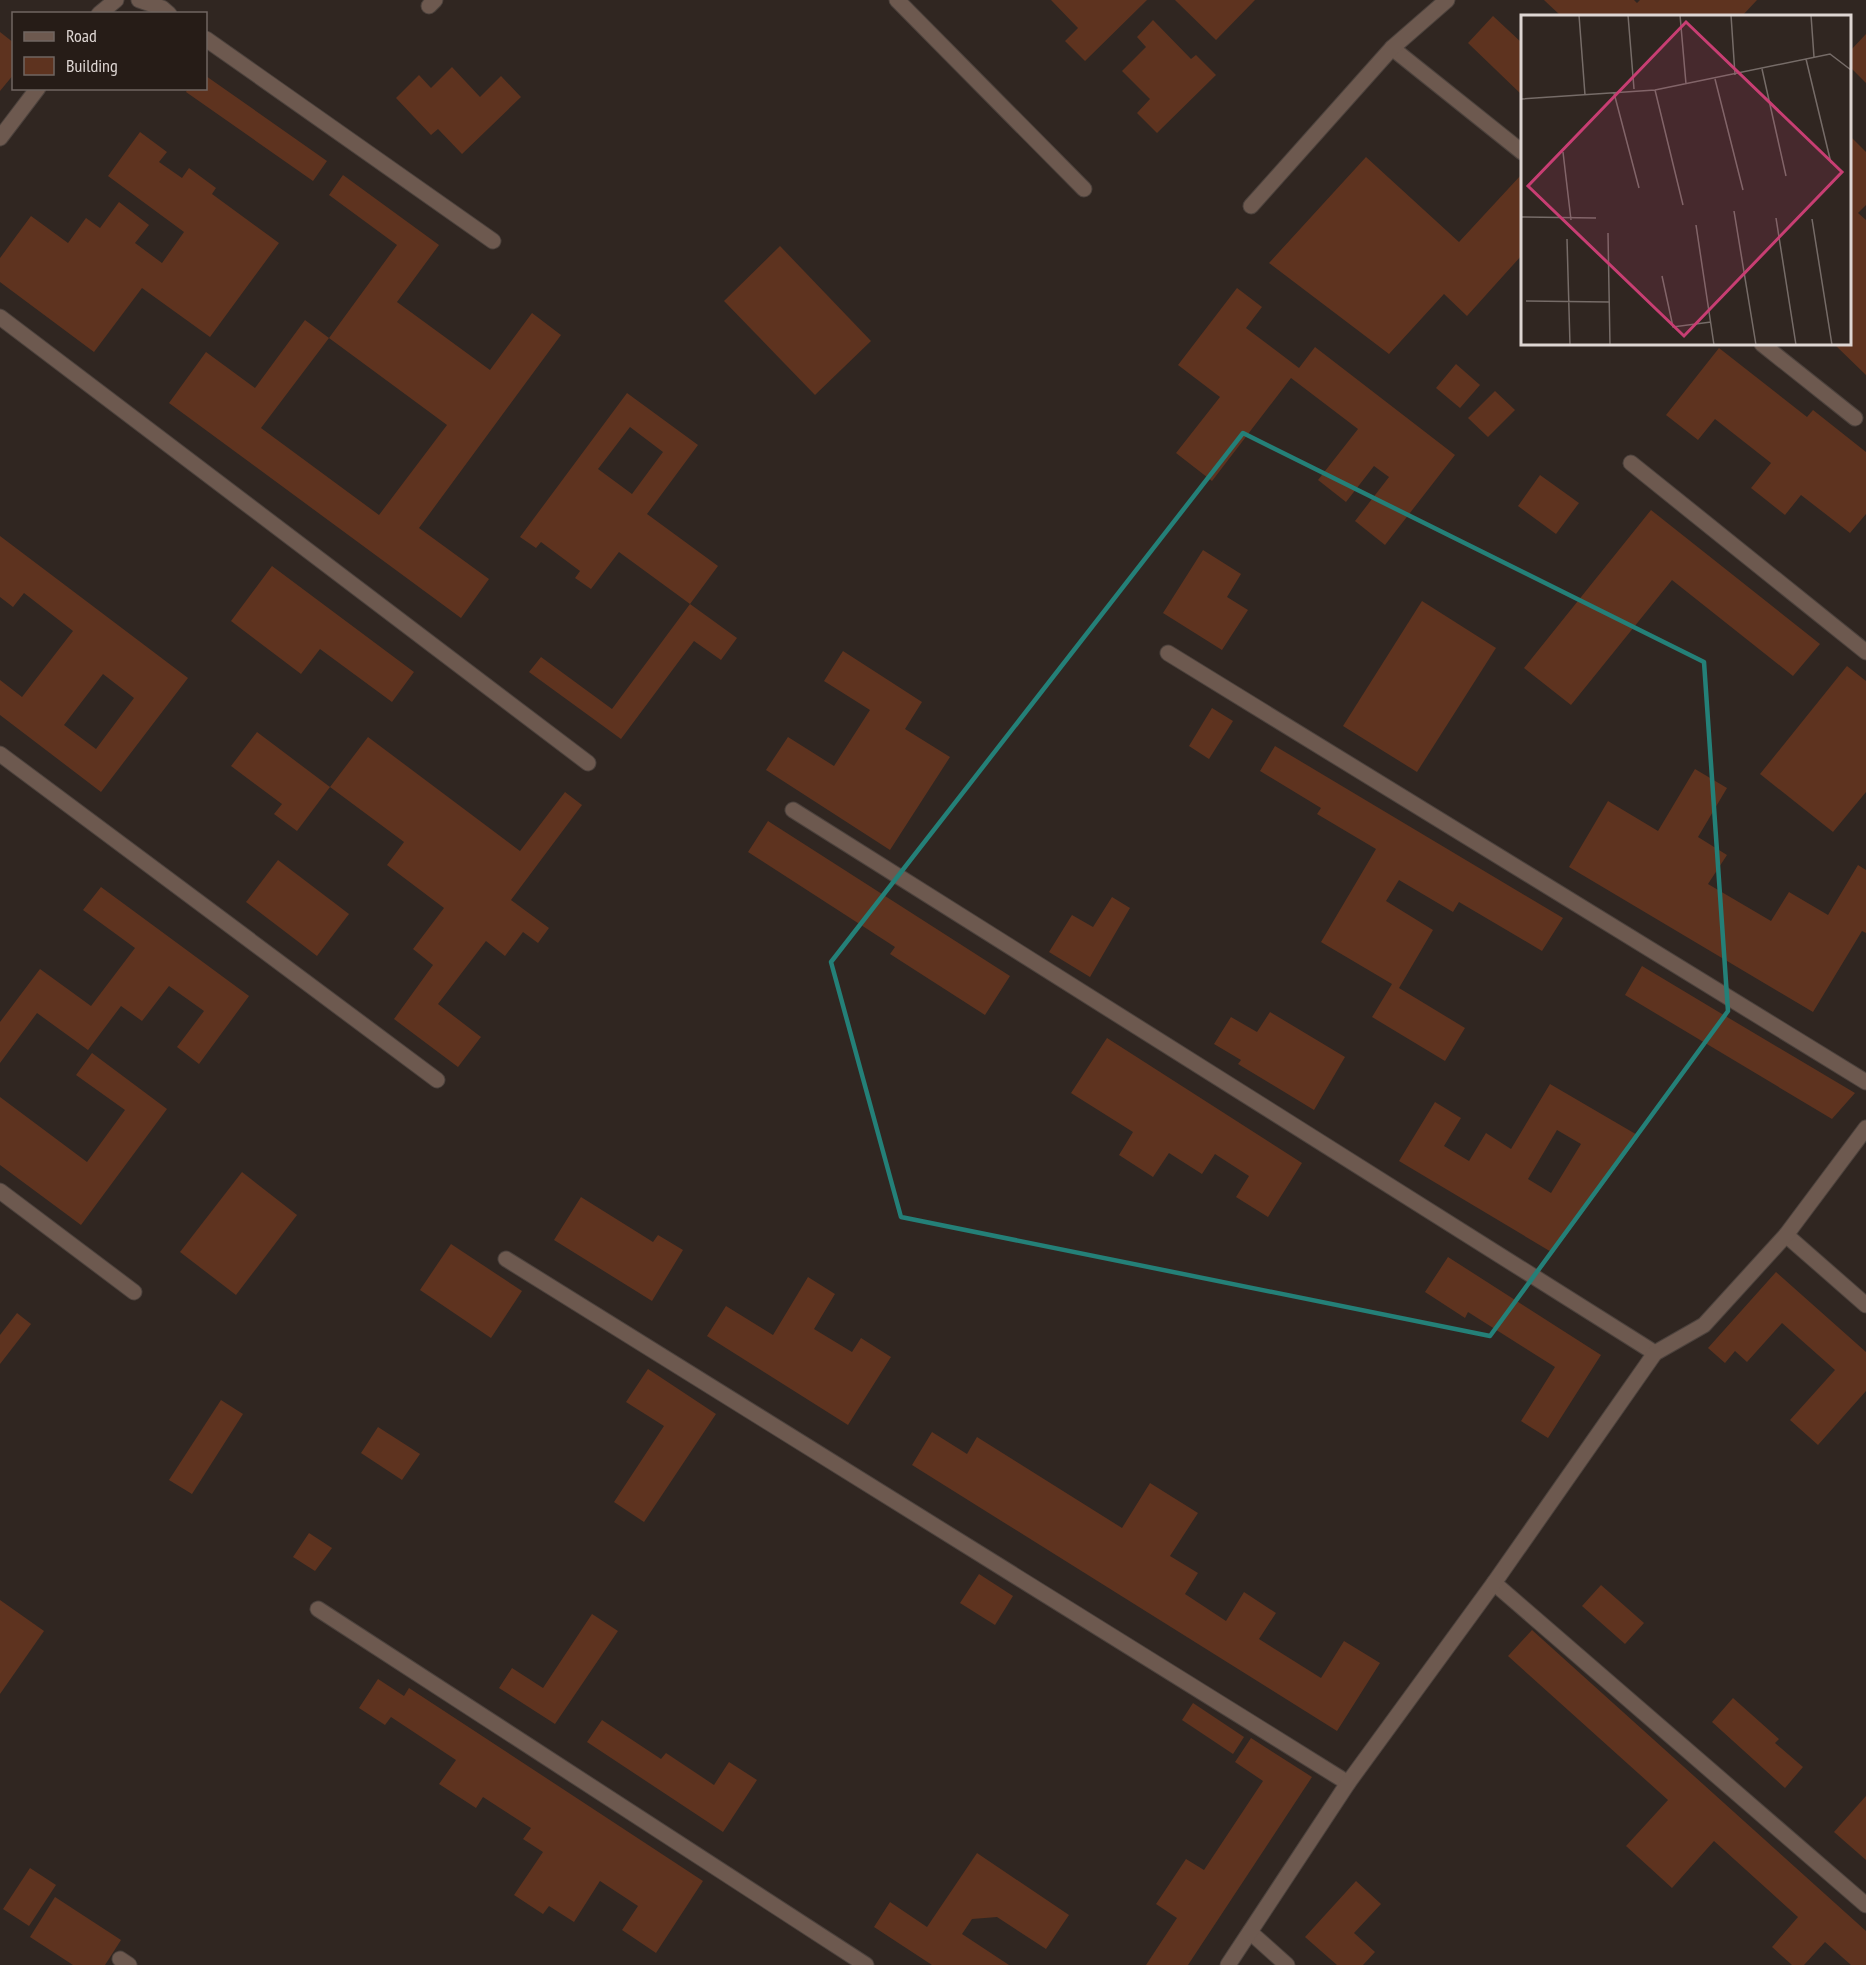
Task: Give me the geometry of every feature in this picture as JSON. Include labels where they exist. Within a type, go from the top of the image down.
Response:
[{"type":"street","points":[[101,12],[116,0]]},
{"type":"street","points":[[140,0],[167,12]]},
{"type":"street","points":[[897,0],[1084,189]]},
{"type":"street","points":[[1251,206],[1392,48],[1447,0]]},
{"type":"street","points":[[207,40],[494,241]]},
{"type":"street","points":[[1392,48],[1521,151]]},
{"type":"street","points":[[0,138],[36,90]]},
{"type":"street","points":[[0,317],[588,763]]},
{"type":"street","points":[[1763,345],[1855,418]]},
{"type":"street","points":[[1631,463],[1866,652]]},
{"type":"street","points":[[1168,653],[1866,1082]]},
{"type":"street","points":[[0,754],[437,1080]]},
{"type":"street","points":[[793,810],[1655,1353]]},
{"type":"street","points":[[1228,1965],[1348,1783],[1494,1583],[1655,1353],[1704,1325],[1786,1235],[1866,1128]]},
{"type":"street","points":[[0,1191],[134,1293]]},
{"type":"street","points":[[1786,1235],[1866,1305]]},
{"type":"street","points":[[506,1259],[1348,1783]]},
{"type":"street","points":[[1494,1583],[1866,1905]]},
{"type":"street","points":[[318,1609],[866,1965]]},
{"type":"street","points":[[1250,1932],[1287,1965]]},
{"type":"highlighted area","points":[[1243,433],[1704,662],[1728,1011],[1490,1336],[901,1217],[831,962]]},
{"type":"building","points":[[1051,0],[1147,0],[1085,61],[1065,41],[1078,28]]},
{"type":"building","points":[[1175,0],[1255,0],[1216,40]]},
{"type":"building","points":[[1544,0],[1634,0],[1637,3],[1640,0],[1757,0],[1743,15],[1560,15]]},
{"type":"building","points":[[1493,16],[1521,42],[1521,94],[1468,43]]},
{"type":"building","points":[[1153,20],[1191,59],[1196,55],[1216,75],[1157,133],[1137,113],[1150,99],[1122,71],[1146,47],[1137,37]]},
{"type":"building","points":[[0,32],[12,41],[12,76],[0,91]]},
{"type":"building","points":[[1866,34],[1866,83],[1851,68],[1851,50]]},
{"type":"building","points":[[452,67],[480,97],[501,76],[521,97],[462,154],[438,129],[431,135],[396,98],[419,75],[431,88]]},
{"type":"building","points":[[207,77],[327,161],[313,181],[186,92],[187,90],[207,90]]},
{"type":"building","points":[[140,132],[167,152],[159,162],[182,178],[189,168],[216,188],[212,194],[279,243],[210,337],[142,288],[94,352],[0,282],[0,258],[31,216],[68,243],[86,218],[100,228],[119,202],[149,225],[135,243],[162,263],[184,232],[108,176]]},
{"type":"building","points":[[1851,137],[1866,152],[1866,205],[1858,213],[1866,220],[1866,375],[1835,345],[1851,345]]},
{"type":"building","points":[[1366,157],[1459,242],[1521,175],[1521,256],[1467,316],[1444,294],[1389,354],[1269,263]]},
{"type":"building","points":[[343,175],[439,245],[397,302],[490,370],[532,313],[561,335],[419,528],[489,579],[461,618],[169,403],[206,352],[255,388],[305,320],[329,338],[397,245],[329,195]],"holes":[[[329,338],[447,425],[379,515],[261,428]]]},
{"type":"building","points":[[780,246],[871,341],[815,395],[724,301]]},
{"type":"building","points":[[1237,288],[1262,307],[1246,328],[1299,368],[1315,347],[1455,455],[1385,545],[1355,521],[1389,477],[1374,466],[1346,502],[1318,480],[1358,429],[1291,378],[1212,481],[1176,453],[1220,397],[1178,365]]},
{"type":"building","points":[[1719,348],[1807,417],[1813,410],[1866,452],[1866,514],[1850,533],[1801,495],[1785,515],[1751,488],[1771,463],[1715,419],[1698,440],[1666,415]]},
{"type":"building","points":[[1456,364],[1480,385],[1460,408],[1436,388]]},
{"type":"building","points":[[1495,391],[1515,410],[1488,437],[1468,418]]},
{"type":"building","points":[[627,393],[698,445],[647,514],[718,566],[690,604],[619,552],[591,589],[575,578],[580,571],[541,542],[536,548],[520,537]],"holes":[[[630,427],[663,452],[632,494],[598,469]]]},
{"type":"building","points":[[1540,475],[1579,503],[1556,534],[1518,506]]},
{"type":"building","points":[[1651,510],[1820,644],[1793,676],[1672,580],[1571,705],[1524,668]]},
{"type":"building","points":[[0,536],[188,678],[101,792],[0,715],[0,680],[22,697],[73,631],[24,593],[13,607],[0,597]],"holes":[[[103,674],[134,698],[96,749],[64,725]]]},
{"type":"building","points":[[1203,550],[1241,574],[1227,597],[1248,610],[1222,650],[1163,613]]},
{"type":"building","points":[[272,566],[414,672],[392,702],[320,649],[301,674],[231,621]]},
{"type":"building","points":[[1422,601],[1496,648],[1417,772],[1343,726]]},
{"type":"building","points":[[690,604],[737,638],[721,660],[694,641],[621,739],[529,672],[541,657],[612,709]]},
{"type":"building","points":[[843,651],[922,702],[905,729],[950,757],[890,850],[766,770],[788,737],[834,766],[870,710],[824,681]]},
{"type":"building","points":[[1847,666],[1866,681],[1866,792],[1833,832],[1760,774]]},
{"type":"building","points":[[1212,708],[1233,721],[1209,759],[1189,746]]},
{"type":"building","points":[[257,732],[330,787],[297,831],[274,814],[282,804],[231,766]]},
{"type":"building","points":[[368,737],[520,851],[565,792],[582,805],[511,900],[549,928],[538,943],[523,932],[505,956],[486,941],[438,1004],[481,1037],[458,1067],[394,1019],[433,965],[413,949],[444,908],[387,865],[404,842],[330,787]]},
{"type":"building","points":[[1275,746],[1563,918],[1542,951],[1459,902],[1453,912],[1399,880],[1386,901],[1433,930],[1399,988],[1465,1028],[1445,1061],[1372,1017],[1392,984],[1321,942],[1376,849],[1317,814],[1321,808],[1260,771]]},
{"type":"building","points":[[1695,769],[1727,788],[1698,837],[1727,855],[1708,884],[1771,921],[1789,892],[1828,915],[1858,865],[1866,870],[1866,933],[1862,931],[1813,1012],[1569,867],[1608,801],[1658,831]]},
{"type":"building","points":[[768,821],[1010,976],[985,1015],[890,954],[895,947],[748,852]]},
{"type":"building","points":[[278,860],[349,914],[317,956],[246,902]]},
{"type":"building","points":[[101,887],[249,996],[199,1064],[177,1047],[204,1011],[169,986],[142,1021],[121,1006],[88,1050],[37,1013],[0,1063],[0,1022],[40,969],[91,1006],[135,948],[83,910]]},
{"type":"building","points":[[1112,897],[1130,908],[1090,977],[1049,952],[1072,915],[1093,927]]},
{"type":"building","points":[[1642,966],[1855,1093],[1832,1119],[1625,995]]},
{"type":"building","points":[[1270,1012],[1345,1057],[1314,1110],[1238,1064],[1241,1060],[1214,1044],[1231,1017],[1257,1032]]},
{"type":"building","points":[[1107,1038],[1302,1163],[1268,1217],[1236,1197],[1249,1176],[1215,1154],[1202,1174],[1169,1153],[1153,1177],[1119,1155],[1133,1132],[1071,1093]]},
{"type":"building","points":[[92,1053],[167,1109],[81,1225],[0,1165],[0,1097],[87,1162],[125,1110],[76,1075]]},
{"type":"building","points":[[1550,1084],[1639,1136],[1553,1253],[1399,1161],[1435,1102],[1461,1118],[1444,1146],[1469,1161],[1486,1133],[1511,1149]],"holes":[[[1557,1130],[1581,1144],[1551,1193],[1528,1179]]]},
{"type":"building","points":[[242,1172],[297,1215],[236,1295],[180,1252]]},
{"type":"building","points":[[581,1197],[653,1242],[658,1235],[683,1250],[652,1301],[554,1240]]},
{"type":"building","points":[[451,1244],[522,1291],[491,1338],[420,1290]]},
{"type":"building","points":[[1448,1257],[1601,1355],[1548,1438],[1521,1421],[1555,1367],[1468,1312],[1465,1318],[1425,1292]]},
{"type":"building","points":[[1776,1272],[1866,1352],[1866,1391],[1818,1445],[1790,1420],[1835,1370],[1782,1323],[1747,1362],[1735,1351],[1725,1363],[1708,1348]]},
{"type":"building","points":[[808,1277],[835,1294],[814,1329],[852,1352],[861,1338],[891,1357],[848,1425],[707,1336],[726,1306],[773,1335]]},
{"type":"building","points":[[17,1313],[31,1324],[0,1364],[0,1335]]},
{"type":"building","points":[[648,1369],[716,1414],[644,1522],[614,1502],[664,1426],[626,1402]]},
{"type":"building","points":[[221,1400],[243,1414],[192,1494],[169,1480]]},
{"type":"building","points":[[378,1427],[420,1454],[402,1480],[361,1453]]},
{"type":"building","points":[[932,1432],[967,1454],[977,1437],[1122,1528],[1150,1483],[1198,1513],[1170,1556],[1198,1573],[1185,1594],[1226,1621],[1244,1592],[1276,1613],[1259,1639],[1321,1678],[1344,1641],[1380,1663],[1337,1731],[912,1465]]},
{"type":"building","points":[[309,1533],[332,1548],[315,1571],[293,1557]]},
{"type":"building","points":[[979,1574],[1013,1596],[995,1625],[960,1603]]},
{"type":"building","points":[[1601,1585],[1644,1623],[1625,1644],[1582,1606]]},
{"type":"building","points":[[0,1600],[44,1631],[0,1694]]},
{"type":"building","points":[[592,1614],[618,1631],[555,1724],[499,1688],[512,1668],[543,1688]]},
{"type":"building","points":[[1532,1630],[1866,1931],[1866,1965],[1851,1965],[1825,1942],[1804,1965],[1792,1965],[1772,1947],[1798,1917],[1714,1841],[1672,1888],[1626,1846],[1668,1800],[1508,1656]]},
{"type":"building","points":[[378,1679],[404,1696],[409,1688],[703,1881],[656,1953],[622,1930],[638,1906],[600,1881],[574,1922],[549,1906],[543,1914],[514,1895],[543,1852],[523,1839],[531,1828],[483,1797],[476,1808],[439,1784],[456,1760],[391,1717],[385,1725],[359,1708]]},
{"type":"building","points":[[1733,1698],[1779,1739],[1775,1743],[1803,1767],[1785,1788],[1712,1722]]},
{"type":"building","points":[[1193,1703],[1244,1737],[1233,1754],[1182,1720]]},
{"type":"building","points":[[602,1720],[661,1759],[666,1753],[714,1785],[729,1762],[757,1780],[723,1832],[587,1742]]},
{"type":"building","points":[[1251,1738],[1312,1777],[1188,1965],[1146,1965],[1177,1918],[1156,1904],[1186,1859],[1204,1870],[1263,1781],[1235,1762]]},
{"type":"building","points":[[1866,1796],[1866,1860],[1834,1832]]},
{"type":"building","points":[[977,1853],[1069,1915],[1046,1949],[997,1917],[972,1919],[962,1934],[1009,1965],[932,1965],[874,1927],[890,1902],[927,1927]]},
{"type":"building","points":[[30,1868],[56,1885],[29,1926],[3,1909]]},
{"type":"building","points":[[1356,1881],[1381,1904],[1354,1933],[1375,1952],[1363,1965],[1337,1965],[1305,1937]]},
{"type":"building","points":[[55,1897],[121,1940],[105,1965],[73,1965],[30,1937]]}]
